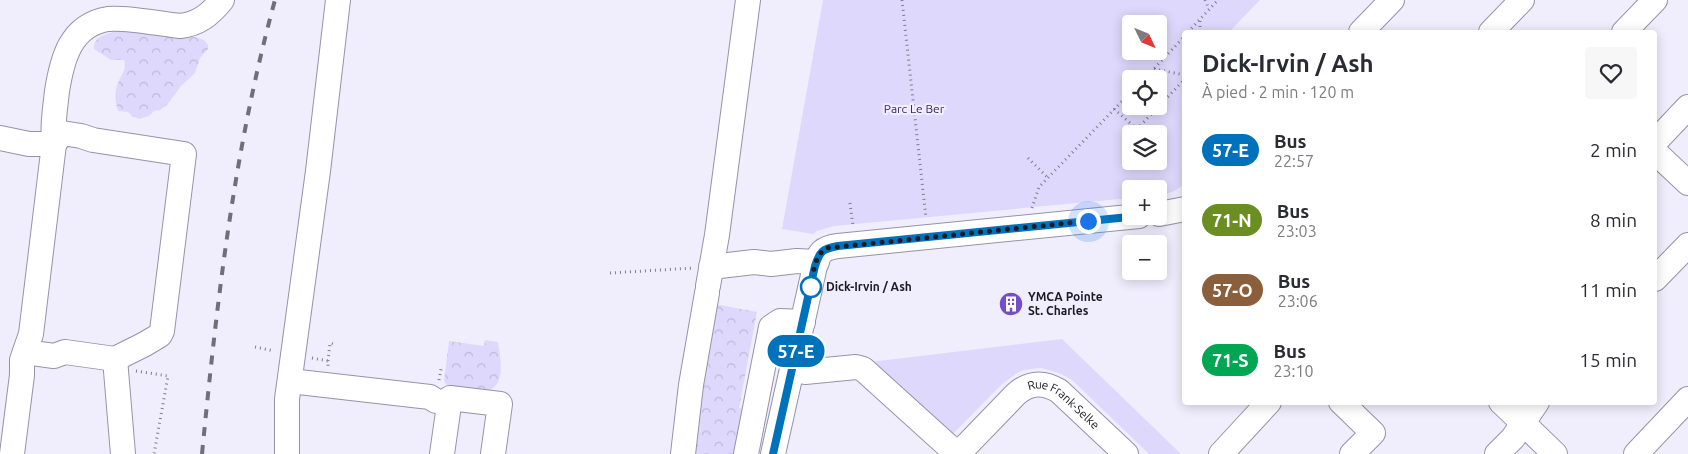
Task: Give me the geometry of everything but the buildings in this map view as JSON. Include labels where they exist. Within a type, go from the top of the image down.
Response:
[{"type":"street","points":[[12,454],[22,365],[27,346],[54,144],[52,124],[63,59],[70,45],[86,28],[97,22],[109,19],[180,26],[189,25],[199,22],[222,0]]},
{"type":"street","points":[[287,454],[286,414],[338,0]]},
{"type":"street","points":[[683,454],[689,400],[717,235],[748,0]]},
{"type":"street","points":[[1363,30],[1392,0]]},
{"type":"street","points":[[1493,30],[1522,0]]},
{"type":"street","points":[[1626,30],[1655,0]]},
{"type":"street","points":[[1657,140],[1688,107]]},
{"type":"street","points":[[54,144],[62,133],[93,140],[184,154],[161,334],[145,344],[124,365],[123,454]]},
{"type":"street","points":[[0,138],[29,144],[54,144]]},
{"type":"street","points":[[1657,154],[1688,183]]},
{"type":"street","points":[[1167,212],[1182,210]]},
{"type":"street","points":[[773,454],[818,258],[827,248],[1122,218]]},
{"type":"street","points":[[1657,278],[1688,245]]},
{"type":"street","points":[[708,282],[771,254],[792,253],[818,258]]},
{"type":"street","points":[[746,454],[771,327],[780,321],[803,322]]},
{"type":"street","points":[[27,346],[55,344],[65,352],[124,365]]},
{"type":"street","points":[[792,370],[806,372],[856,367],[863,369],[958,454]]},
{"type":"street","points":[[290,381],[430,397],[436,401],[449,403]]},
{"type":"street","name":"Rue Frank-Selke","points":[[958,454],[1016,394],[1027,386],[1039,384],[1059,391],[1126,454]]},
{"type":"street","points":[[442,454],[450,398],[500,404],[493,454]]},
{"type":"street","points":[[1636,454],[1688,399]]},
{"type":"street","points":[[1220,454],[1266,405]]},
{"type":"street","points":[[1344,405],[1373,433],[1352,454]]},
{"type":"street","points":[[1504,405],[1555,454]]},
{"type":"street","points":[[1497,454],[1513,438],[1535,405]]},
{"type":"path","points":[[902,0],[926,220]]},
{"type":"path","points":[[1205,0],[1209,9]]},
{"type":"path","points":[[1190,30],[1218,0]]},
{"type":"path","points":[[1200,20],[1200,30]]},
{"type":"path","points":[[1154,69],[1182,39]]},
{"type":"path","points":[[1154,69],[1182,74]]},
{"type":"path","points":[[1143,125],[1182,82]]},
{"type":"path","points":[[1178,86],[1182,90]]},
{"type":"path","points":[[1032,210],[1034,198],[1039,187],[1122,101]]},
{"type":"path","points":[[1114,109],[1130,125]]},
{"type":"path","points":[[1028,158],[1048,178]]},
{"type":"path","points":[[850,203],[853,226]]},
{"type":"path","points":[[610,273],[708,282]]},
{"type":"path","points":[[328,361],[330,344],[333,344]]},
{"type":"path","points":[[255,348],[276,351]]},
{"type":"path","points":[[124,365],[168,376],[154,454]]},
{"type":"green space","name":"Parc Le Ber","points":[[823,0],[1260,0],[1231,30],[1182,30],[1182,186],[1173,192],[1167,194],[1167,180],[1122,180],[1122,199],[834,226],[813,234],[782,229]]},
{"type":"green space","points":[[121,30],[195,37],[204,40],[208,45],[208,49],[200,58],[195,73],[181,86],[167,105],[160,110],[154,111],[149,116],[139,119],[128,112],[118,111],[115,97],[124,69],[124,60],[111,60],[94,49],[94,44],[99,38]]},
{"type":"green space","points":[[715,304],[757,312],[739,408],[748,410],[739,454],[693,454],[694,427]]},
{"type":"green space","points":[[1062,339],[1181,454],[1149,454],[1072,380],[1059,373],[1041,368],[1024,370],[1001,385],[949,438],[870,362]]},
{"type":"green space","points":[[485,340],[498,342],[501,371],[497,384],[492,389],[484,391],[456,390],[447,385],[444,381],[449,341],[484,346]]},
{"type":"railway","points":[[202,454],[221,282],[238,169],[248,112],[275,0]]},
{"type":"bus line","name":"57-E","points":[[773,454],[815,266],[817,258],[823,250],[838,246],[1122,218]]},
{"type":"place","name":"Dick-Irvin / Ash","points":[[811,287]]},
{"type":"place","name":"YMCA Pointe St. Charles","points":[[1011,304]]},
{"type":"route","points":[[811,287],[817,258],[827,248],[1088,221]]}]
